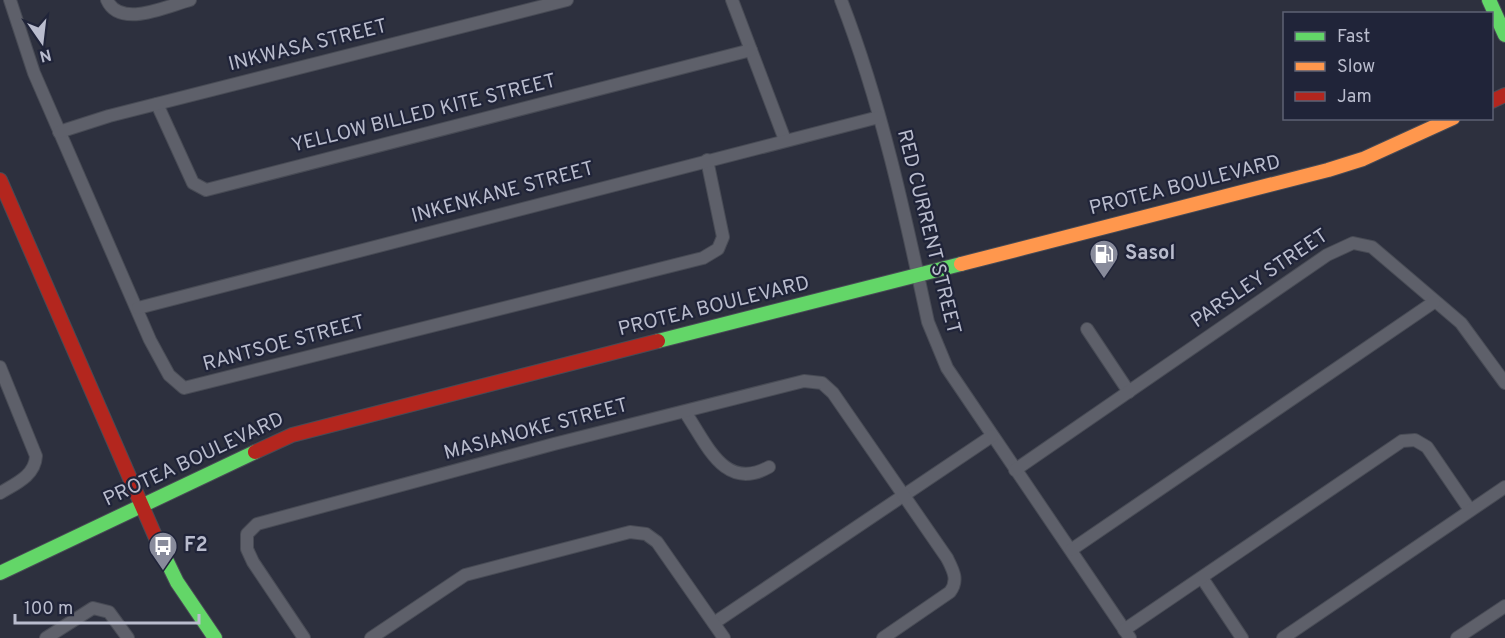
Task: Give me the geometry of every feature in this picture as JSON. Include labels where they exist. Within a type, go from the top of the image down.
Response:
[{"type":"street","name":"RANTSOE STREET","points":[[10,0],[31,65],[59,132],[169,375],[180,387],[192,388],[703,258],[718,249],[723,237],[707,160]]},
{"type":"street","points":[[107,0],[113,10],[131,15],[190,0]]},
{"type":"street","name":"INKWASA STREET","points":[[59,132],[157,104],[567,0]]},
{"type":"street","points":[[732,0],[785,140]]},
{"type":"street","name":"RED CURRENT STREET","points":[[841,0],[857,42],[879,117],[938,351],[992,436],[1127,634]]},
{"type":"street","points":[[1489,0],[1505,35]]},
{"type":"street","name":"YELLOW BILLED KITE STREET","points":[[157,104],[193,183],[206,190],[751,50]]},
{"type":"street","name":"INKENKANE STREET","points":[[138,308],[879,117]]},
{"type":"street","name":"PROTEA BOULEVARD","points":[[0,573],[292,435],[1352,163],[1449,120]]},
{"type":"street","points":[[0,180],[170,568],[215,638]]},
{"type":"street","name":"PARSLEY STREET","points":[[1015,470],[1345,244],[1364,243],[1372,248],[1471,334],[1505,383]]},
{"type":"street","points":[[1071,550],[1434,303]]},
{"type":"street","points":[[1087,329],[1128,393]]},
{"type":"street","points":[[0,493],[28,475],[33,468],[36,456],[1,371]]},
{"type":"street","name":"MASIANOKE STREET","points":[[304,638],[250,555],[247,534],[257,524],[804,381],[822,383],[833,393],[947,558],[955,582],[950,592],[883,638]]},
{"type":"street","points":[[685,412],[721,463],[732,473],[749,475],[769,467]]},
{"type":"street","points":[[714,623],[992,436]]},
{"type":"street","points":[[1127,634],[1202,578],[1394,446],[1408,439],[1422,442],[1427,447],[1470,510]]},
{"type":"street","points":[[1283,638],[1505,487]]},
{"type":"street","points":[[371,638],[465,575],[630,532],[645,534],[657,542],[724,638]]},
{"type":"street","points":[[1202,578],[1242,638]]},
{"type":"street","points":[[1458,638],[1505,606]]},
{"type":"street","points":[[46,638],[93,608],[110,612],[128,638]]},
{"type":"traffic: fast","points":[[1489,0],[1505,35]]},
{"type":"traffic: fast","points":[[658,341],[961,264]]},
{"type":"traffic: fast","points":[[0,573],[255,452]]},
{"type":"traffic: fast","points":[[159,545],[177,582],[215,638]]},
{"type":"traffic: slow","points":[[961,264],[1328,170],[1363,159],[1449,120]]},
{"type":"traffic: jam","points":[[1493,101],[1505,95]]},
{"type":"traffic: jam","points":[[0,180],[159,545]]},
{"type":"traffic: jam","points":[[255,452],[292,435],[658,341]]},
{"type":"place","name":"Sasol","points":[[1104,280]]},
{"type":"place","name":"F2","points":[[163,572]]}]
